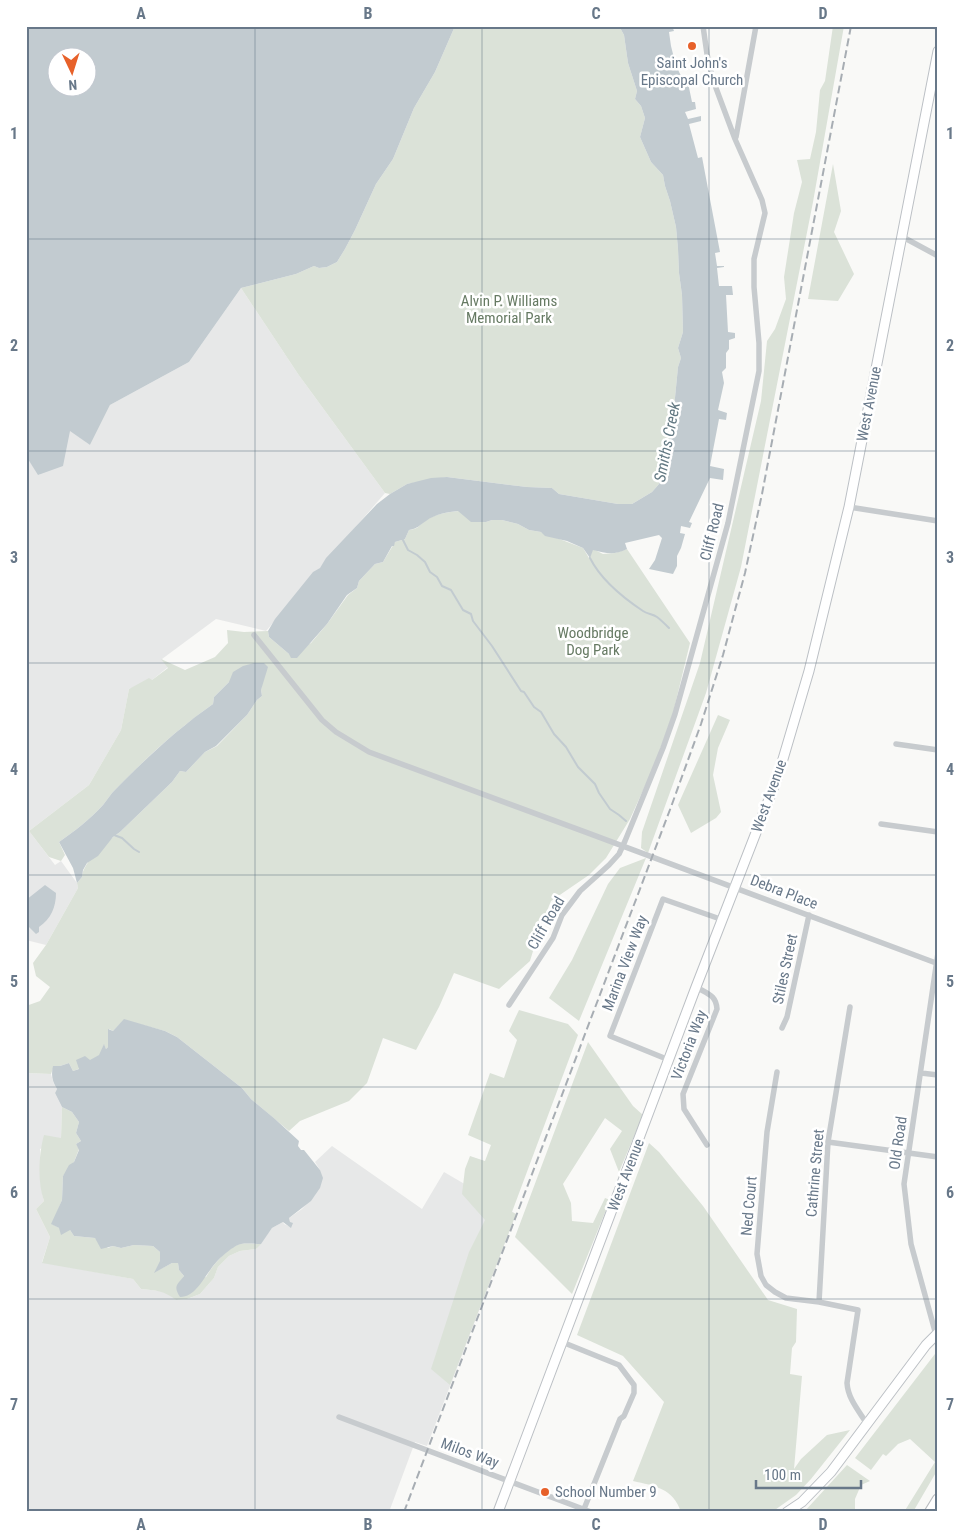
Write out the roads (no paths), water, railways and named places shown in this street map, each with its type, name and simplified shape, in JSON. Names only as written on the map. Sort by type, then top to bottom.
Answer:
[{"type":"highway","points":[[930,1512],[938,1499]]},
{"type":"street","name":"Cliff Road","points":[[508,1006],[553,938],[562,915],[580,891],[619,854],[663,748],[675,714],[728,523],[759,371],[754,259],[765,213],[762,200],[735,139],[713,80],[703,26]]},
{"type":"street","points":[[735,139],[756,26]]},
{"type":"street","points":[[932,26],[938,28]]},
{"type":"street","name":"West Avenue","points":[[498,1512],[696,987],[778,776],[809,671],[849,506],[938,51]]},
{"type":"street","points":[[901,236],[938,256]]},
{"type":"street","points":[[849,506],[938,521]]},
{"type":"street","name":"Debra Place","points":[[254,635],[322,720],[336,732],[369,752],[936,963]]},
{"type":"street","points":[[896,744],[938,750]]},
{"type":"street","points":[[881,824],[938,832]]},
{"type":"street","name":"Marina View Way","points":[[670,1060],[610,1036],[663,899],[723,920]]},
{"type":"street","name":"Stiles Street","points":[[782,1028],[787,1017],[810,915]]},
{"type":"street","name":"Old Road","points":[[937,1334],[911,1244],[904,1184],[935,994],[938,953]]},
{"type":"street","name":"Victoria Way","points":[[696,987],[713,997],[717,1009],[683,1094],[683,1104],[684,1109],[707,1145]]},
{"type":"street","name":"Cathrine Street","points":[[819,1302],[828,1142],[850,1006]]},
{"type":"street","name":"Ned Court","points":[[777,1072],[767,1132],[757,1254],[758,1265],[766,1285],[775,1292],[786,1298],[819,1302]]},
{"type":"street","points":[[921,1073],[938,1075]]},
{"type":"street","points":[[828,1142],[938,1157]]},
{"type":"street","points":[[819,1302],[858,1310],[847,1391],[850,1399],[867,1424]]},
{"type":"street","points":[[787,1512],[802,1502],[831,1472],[926,1345],[937,1334]]},
{"type":"street","points":[[562,1342],[619,1365],[634,1385],[634,1393],[624,1416],[620,1419],[584,1509]]},
{"type":"street","name":"Milos Way","points":[[339,1417],[592,1512]]},
{"type":"waterway","points":[[402,538],[408,550],[425,562],[430,572],[437,577],[442,586],[451,590],[463,610],[471,614],[473,621],[492,646],[521,691],[524,692],[534,707],[541,712],[578,767],[595,784],[610,809],[626,821]]},
{"type":"waterway","points":[[590,558],[600,574],[620,594],[635,606],[657,617],[669,628]]},
{"type":"waterway","points":[[114,835],[122,838],[139,852]]},
{"type":"railway","points":[[404,1512],[671,807],[701,724],[723,655],[745,573],[762,494],[851,26]]},
{"type":"place","name":"Saint John's Episcopal Church","points":[[692,46]]},
{"type":"place","name":"School Number 9","points":[[545,1492]]},
{"type":"park label","name":"Alvin P. Williams Memorial Park","points":[[509,310]]},
{"type":"park label","name":"Woodbridge Dog Park","points":[[593,642]]},
{"type":"water label","name":"Smiths Creek","points":[[667,442]]}]
